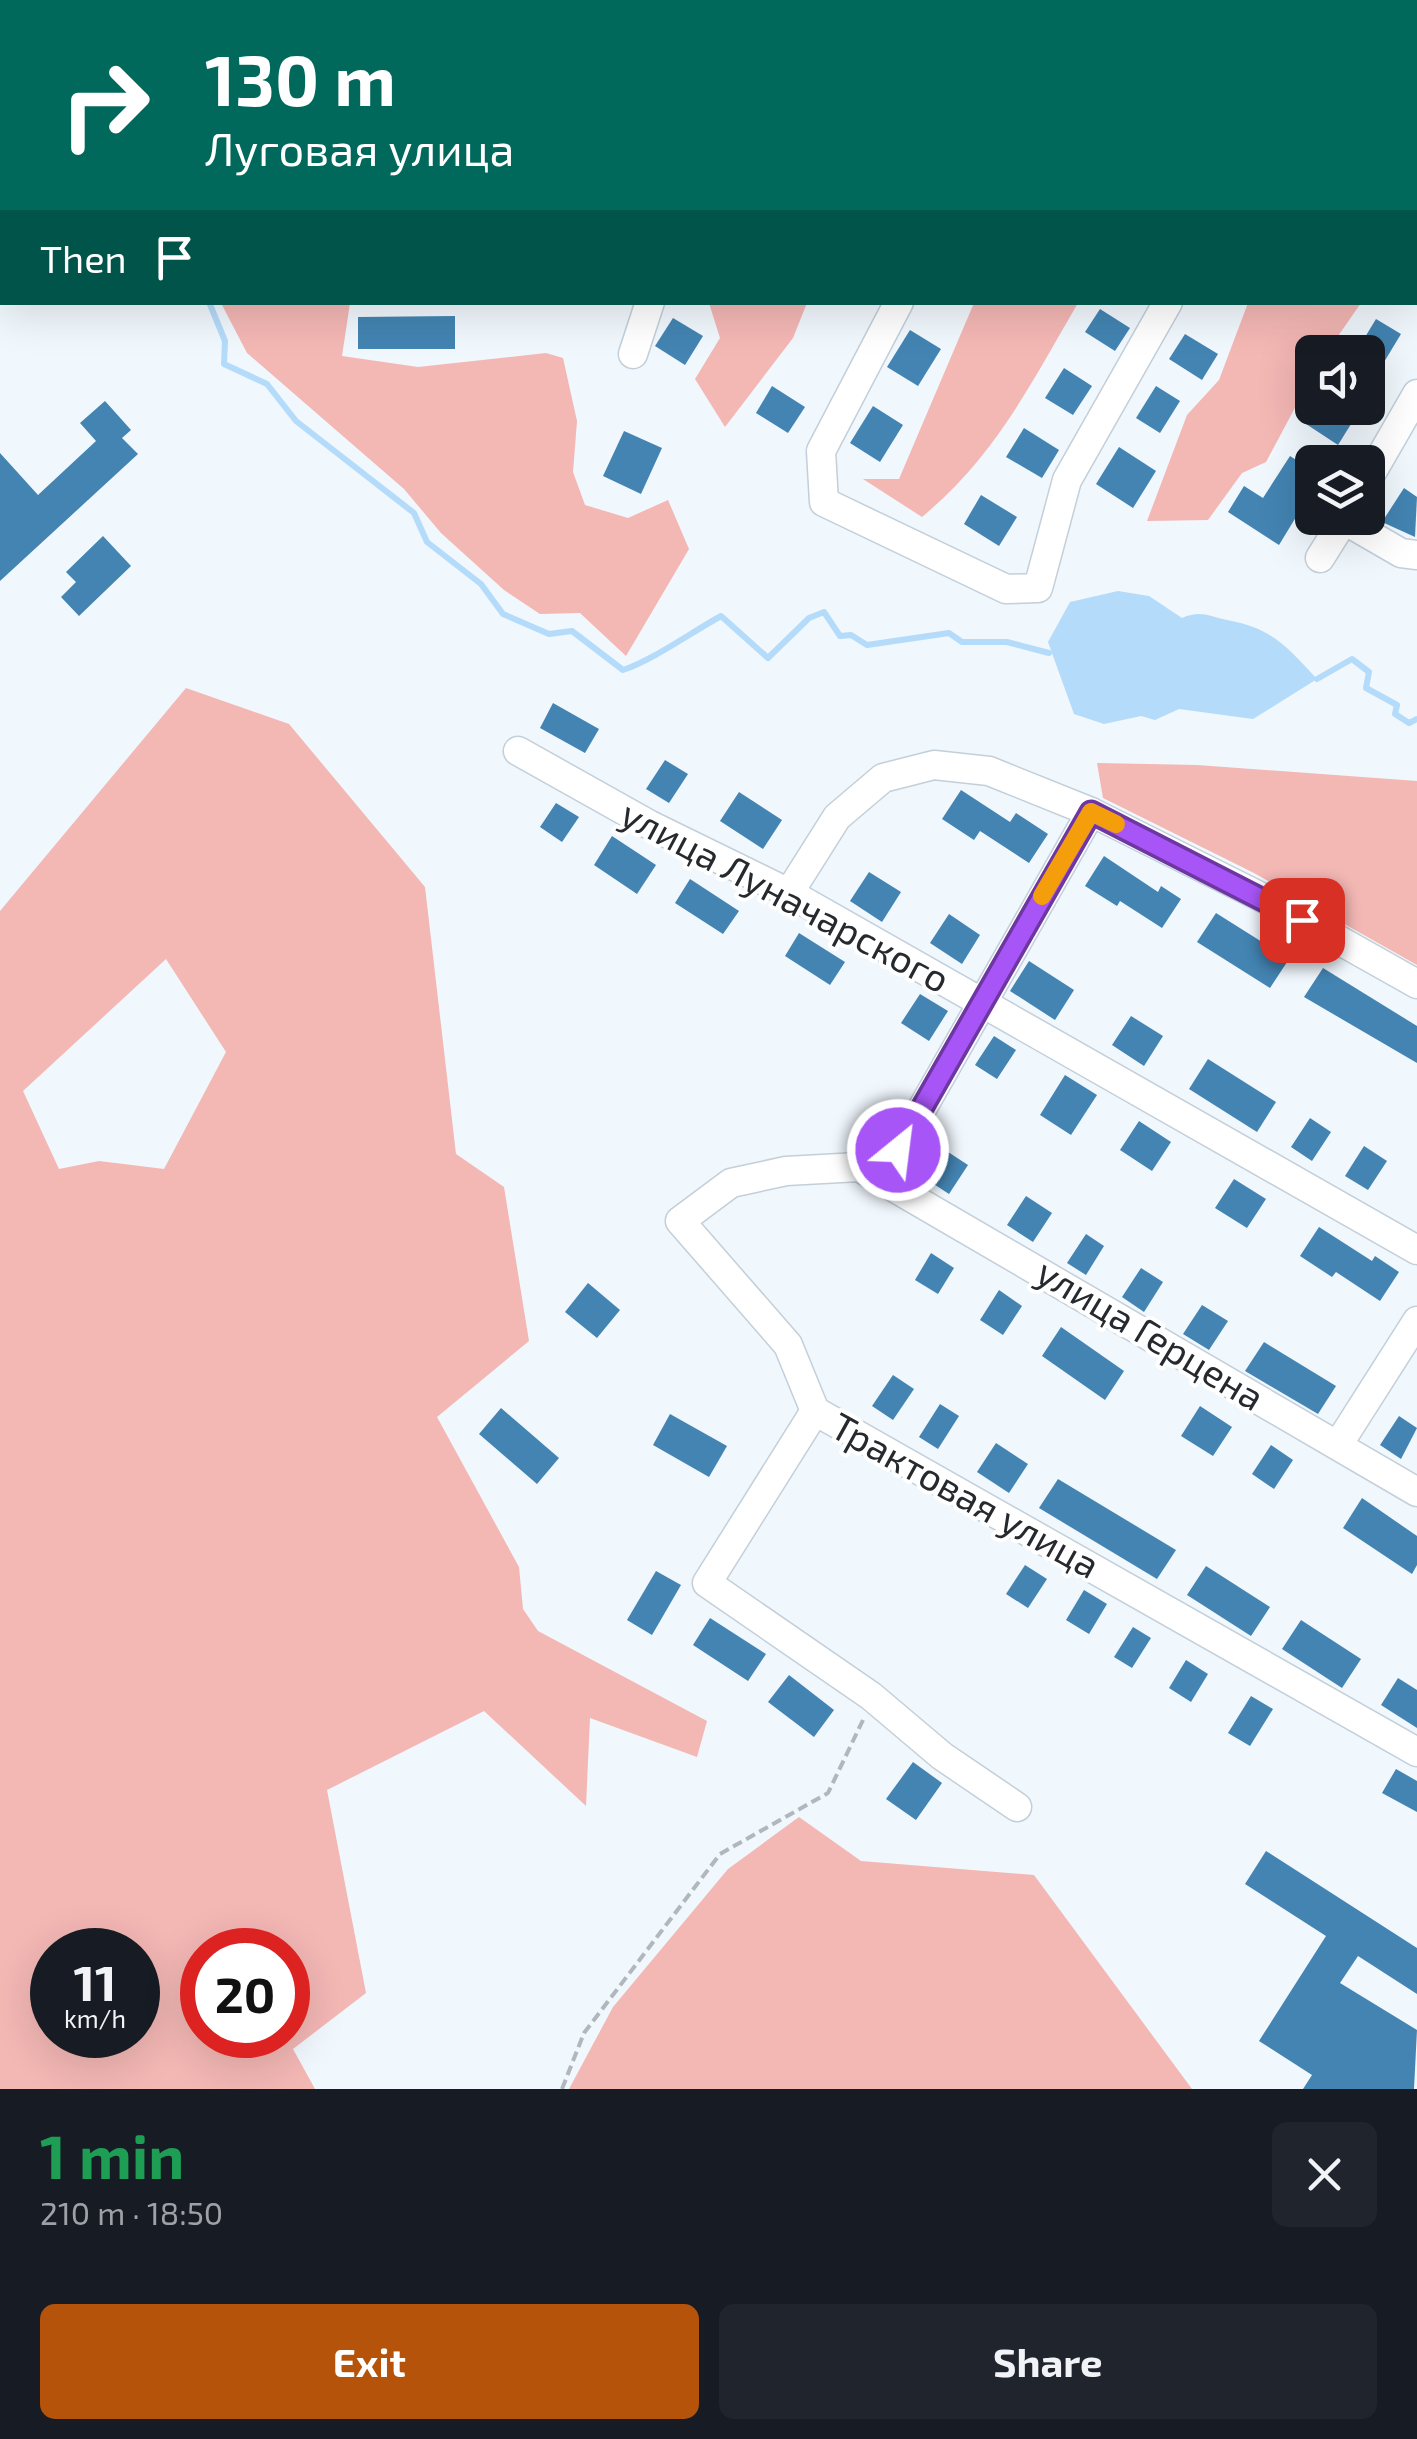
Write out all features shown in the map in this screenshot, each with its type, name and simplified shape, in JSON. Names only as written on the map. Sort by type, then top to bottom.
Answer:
[{"type":"street","points":[[633,354],[649,305]]},
{"type":"street","points":[[897,305],[821,452],[824,502],[1006,589],[1038,588],[1067,480],[1166,305]]},
{"type":"street","points":[[1385,450],[1417,394]]},
{"type":"street","points":[[1320,558],[1334,535]]},
{"type":"street","points":[[1371,535],[1401,553],[1417,555]]},
{"type":"street","name":"улица Луначарского","points":[[518,751],[650,825],[789,892],[1417,1250]]},
{"type":"street","points":[[789,892],[837,817],[884,778],[934,766],[989,771],[1091,812],[1273,904],[1417,984]]},
{"type":"street","points":[[882,1179],[1091,812]]},
{"type":"street","name":"улица Герцена","points":[[814,1411],[788,1345],[680,1220],[731,1183],[859,1166],[1417,1492]]},
{"type":"street","points":[[1338,1445],[1417,1321]]},
{"type":"street","name":"Трактовая улица","points":[[1018,1807],[942,1756],[871,1696],[707,1583],[814,1411],[1417,1752]]},
{"type":"path","points":[[562,2089],[584,2033],[720,1854],[828,1793],[857,1741],[871,1696]]},
{"type":"shaded area","points":[[222,305],[350,305],[342,356],[418,367],[546,353],[563,358],[577,421],[573,472],[585,505],[628,518],[668,500],[689,549],[626,656],[580,613],[540,614],[504,590],[441,533],[404,489],[247,353]]},
{"type":"shaded area","points":[[710,305],[806,305],[793,338],[725,427],[695,379],[720,338]]},
{"type":"shaded area","points":[[973,305],[1077,305],[1010,418],[971,469],[922,517],[863,479],[899,479]]},
{"type":"shaded area","points":[[1247,305],[1360,305],[1339,335],[1295,335],[1295,408],[1266,462],[1242,473],[1208,520],[1147,521],[1187,415],[1219,380]]},
{"type":"shaded area","points":[[186,688],[289,724],[425,887],[456,1154],[504,1187],[529,1341],[437,1417],[519,1567],[523,1609],[538,1631],[707,1721],[697,1757],[590,1718],[586,1806],[484,1711],[327,1790],[366,1993],[310,2036],[310,1928],[180,1928],[180,2058],[298,2058],[315,2089],[0,2089],[0,911]],"holes":[[[166,959],[226,1052],[164,1169],[99,1161],[59,1169],[23,1091]]]},
{"type":"shaded area","points":[[1097,763],[1197,765],[1417,781],[1417,965],[1254,873],[1103,798]]},
{"type":"shaded area","points":[[799,1817],[861,1861],[1034,1875],[1192,2089],[569,2089],[613,2007],[728,1869]]},
{"type":"water","points":[[1118,591],[1149,596],[1182,618],[1204,614],[1256,628],[1287,648],[1317,679],[1253,719],[1179,709],[1155,720],[1141,716],[1104,724],[1074,714],[1048,642],[1070,602]]},
{"type":"building","points":[[1100,309],[1130,328],[1115,351],[1085,332]]},
{"type":"building","points":[[455,316],[455,349],[358,349],[358,317]]},
{"type":"building","points":[[673,318],[703,336],[685,365],[655,346]]},
{"type":"building","points":[[1376,319],[1401,334],[1385,360],[1385,335],[1366,335]]},
{"type":"building","points":[[910,330],[941,349],[918,386],[887,367]]},
{"type":"building","points":[[1185,334],[1218,354],[1202,380],[1169,359]]},
{"type":"building","points":[[1064,368],[1092,386],[1073,415],[1045,398]]},
{"type":"building","points":[[772,386],[805,407],[788,433],[756,413]]},
{"type":"building","points":[[1156,386],[1180,401],[1160,433],[1136,418]]},
{"type":"building","points":[[105,401],[131,430],[122,438],[138,454],[0,581],[0,453],[38,495],[96,441],[80,423]]},
{"type":"building","points":[[873,406],[903,425],[880,462],[850,443]]},
{"type":"building","points":[[1308,425],[1350,425],[1338,445]]},
{"type":"building","points":[[1024,428],[1059,450],[1042,478],[1006,457]]},
{"type":"building","points":[[624,431],[662,448],[641,494],[603,476]]},
{"type":"building","points":[[1119,447],[1156,471],[1133,508],[1096,484]]},
{"type":"building","points":[[1290,456],[1295,459],[1295,519],[1279,545],[1228,512],[1244,486],[1263,498]]},
{"type":"building","points":[[1404,488],[1417,497],[1415,537],[1385,523]]},
{"type":"building","points":[[981,495],[1017,517],[999,546],[964,524]]},
{"type":"building","points":[[103,536],[131,566],[79,616],[61,597],[76,582],[66,572]]},
{"type":"building","points":[[553,703],[599,729],[585,753],[540,728]]},
{"type":"building","points":[[665,760],[688,774],[669,803],[646,789]]},
{"type":"building","points":[[961,790],[1010,822],[1016,813],[1048,834],[1029,863],[980,831],[974,840],[942,819]]},
{"type":"building","points":[[739,792],[782,820],[763,849],[720,821]]},
{"type":"building","points":[[556,803],[579,817],[562,842],[540,827]]},
{"type":"building","points":[[612,836],[656,865],[637,894],[594,865]]},
{"type":"building","points":[[1104,856],[1158,892],[1161,886],[1181,899],[1162,928],[1120,901],[1117,906],[1085,886]]},
{"type":"building","points":[[869,872],[901,892],[882,922],[850,901]]},
{"type":"building","points":[[690,879],[739,911],[723,934],[675,903]]},
{"type":"building","points":[[1216,913],[1289,959],[1270,988],[1197,942]]},
{"type":"building","points":[[949,914],[980,935],[962,964],[930,943]]},
{"type":"building","points":[[799,933],[845,962],[830,985],[785,956]]},
{"type":"building","points":[[1029,961],[1074,990],[1055,1020],[1010,991]]},
{"type":"building","points":[[1323,968],[1417,1026],[1417,1063],[1304,997]]},
{"type":"building","points":[[920,994],[948,1011],[929,1041],[901,1023]]},
{"type":"building","points":[[1131,1016],[1163,1036],[1144,1066],[1112,1045]]},
{"type":"building","points":[[994,1036],[1016,1050],[997,1079],[975,1065]]},
{"type":"building","points":[[1208,1059],[1276,1102],[1257,1132],[1189,1089]]},
{"type":"building","points":[[1065,1075],[1097,1095],[1071,1135],[1040,1115]]},
{"type":"building","points":[[1310,1118],[1331,1132],[1312,1161],[1291,1147]]},
{"type":"building","points":[[1139,1121],[1171,1142],[1152,1171],[1120,1150]]},
{"type":"building","points":[[1364,1146],[1387,1161],[1368,1190],[1345,1176]]},
{"type":"building","points":[[945,1150],[968,1165],[949,1194],[926,1179]]},
{"type":"building","points":[[1234,1179],[1266,1199],[1247,1228],[1215,1208]]},
{"type":"building","points":[[1026,1196],[1052,1213],[1033,1242],[1007,1225]]},
{"type":"building","points":[[1319,1227],[1372,1261],[1375,1256],[1399,1272],[1380,1301],[1336,1272],[1332,1277],[1300,1256]]},
{"type":"building","points":[[1086,1234],[1104,1246],[1086,1275],[1067,1263]]},
{"type":"building","points":[[931,1253],[954,1268],[938,1294],[915,1280]]},
{"type":"building","points":[[1141,1268],[1163,1282],[1144,1312],[1122,1297]]},
{"type":"building","points":[[588,1283],[620,1310],[597,1338],[565,1312]]},
{"type":"building","points":[[999,1290],[1022,1306],[1003,1335],[980,1320]]},
{"type":"building","points":[[1202,1305],[1228,1321],[1209,1350],[1183,1334]]},
{"type":"building","points":[[1061,1327],[1124,1371],[1105,1400],[1042,1356]]},
{"type":"building","points":[[1264,1342],[1336,1386],[1318,1414],[1245,1371]]},
{"type":"building","points":[[893,1375],[914,1389],[893,1420],[872,1406]]},
{"type":"building","points":[[940,1404],[959,1416],[938,1449],[919,1437]]},
{"type":"building","points":[[1200,1406],[1232,1427],[1213,1456],[1181,1436]]},
{"type":"building","points":[[501,1408],[559,1458],[537,1484],[479,1434]]},
{"type":"building","points":[[670,1414],[727,1446],[709,1477],[653,1445]]},
{"type":"building","points":[[1399,1416],[1417,1428],[1401,1459],[1380,1445]]},
{"type":"building","points":[[996,1443],[1028,1464],[1009,1493],[977,1472]]},
{"type":"building","points":[[1271,1445],[1293,1460],[1274,1489],[1252,1474]]},
{"type":"building","points":[[1058,1479],[1176,1550],[1157,1579],[1039,1508]]},
{"type":"building","points":[[1362,1498],[1417,1536],[1417,1565],[1412,1574],[1343,1528]]},
{"type":"building","points":[[1025,1565],[1047,1579],[1028,1608],[1006,1594]]},
{"type":"building","points":[[1206,1566],[1270,1607],[1251,1636],[1187,1595]]},
{"type":"building","points":[[656,1571],[681,1585],[652,1635],[627,1620]]},
{"type":"building","points":[[1084,1590],[1107,1604],[1089,1634],[1066,1620]]},
{"type":"building","points":[[710,1618],[766,1654],[748,1681],[693,1645]]},
{"type":"building","points":[[1301,1620],[1361,1659],[1342,1688],[1282,1649]]},
{"type":"building","points":[[1133,1627],[1151,1638],[1132,1668],[1114,1657]]},
{"type":"building","points":[[1186,1660],[1208,1674],[1191,1702],[1169,1688]]},
{"type":"building","points":[[789,1675],[834,1710],[814,1737],[768,1702]]},
{"type":"building","points":[[1398,1678],[1417,1690],[1417,1728],[1381,1705]]},
{"type":"building","points":[[1251,1696],[1273,1709],[1250,1746],[1228,1733]]},
{"type":"building","points":[[913,1762],[942,1783],[916,1820],[886,1799]]},
{"type":"building","points":[[1396,1769],[1417,1781],[1417,1812],[1382,1793]]},
{"type":"building","points":[[1266,1851],[1417,1948],[1417,1994],[1358,1956],[1340,1983],[1417,2030],[1414,2089],[1303,2089],[1312,2075],[1259,2041],[1326,1936],[1245,1884]]},
{"type":"waterway","points":[[210,305],[225,341],[224,364],[267,384],[296,421],[414,513],[427,542],[481,584],[503,614],[549,634],[572,631],[623,670],[721,616],[768,658],[809,618],[824,612],[840,636],[851,635],[867,645],[949,633],[962,642],[1007,642],[1049,653]]},
{"type":"waterway","points":[[1317,679],[1352,659],[1369,672],[1366,688],[1397,705],[1395,714],[1409,723],[1417,719]]},
{"type":"slow traffic","points":[[1042,896],[1091,812],[1116,824]]},
{"type":"route","points":[[898,1150],[1091,812],[1302,920]]}]
